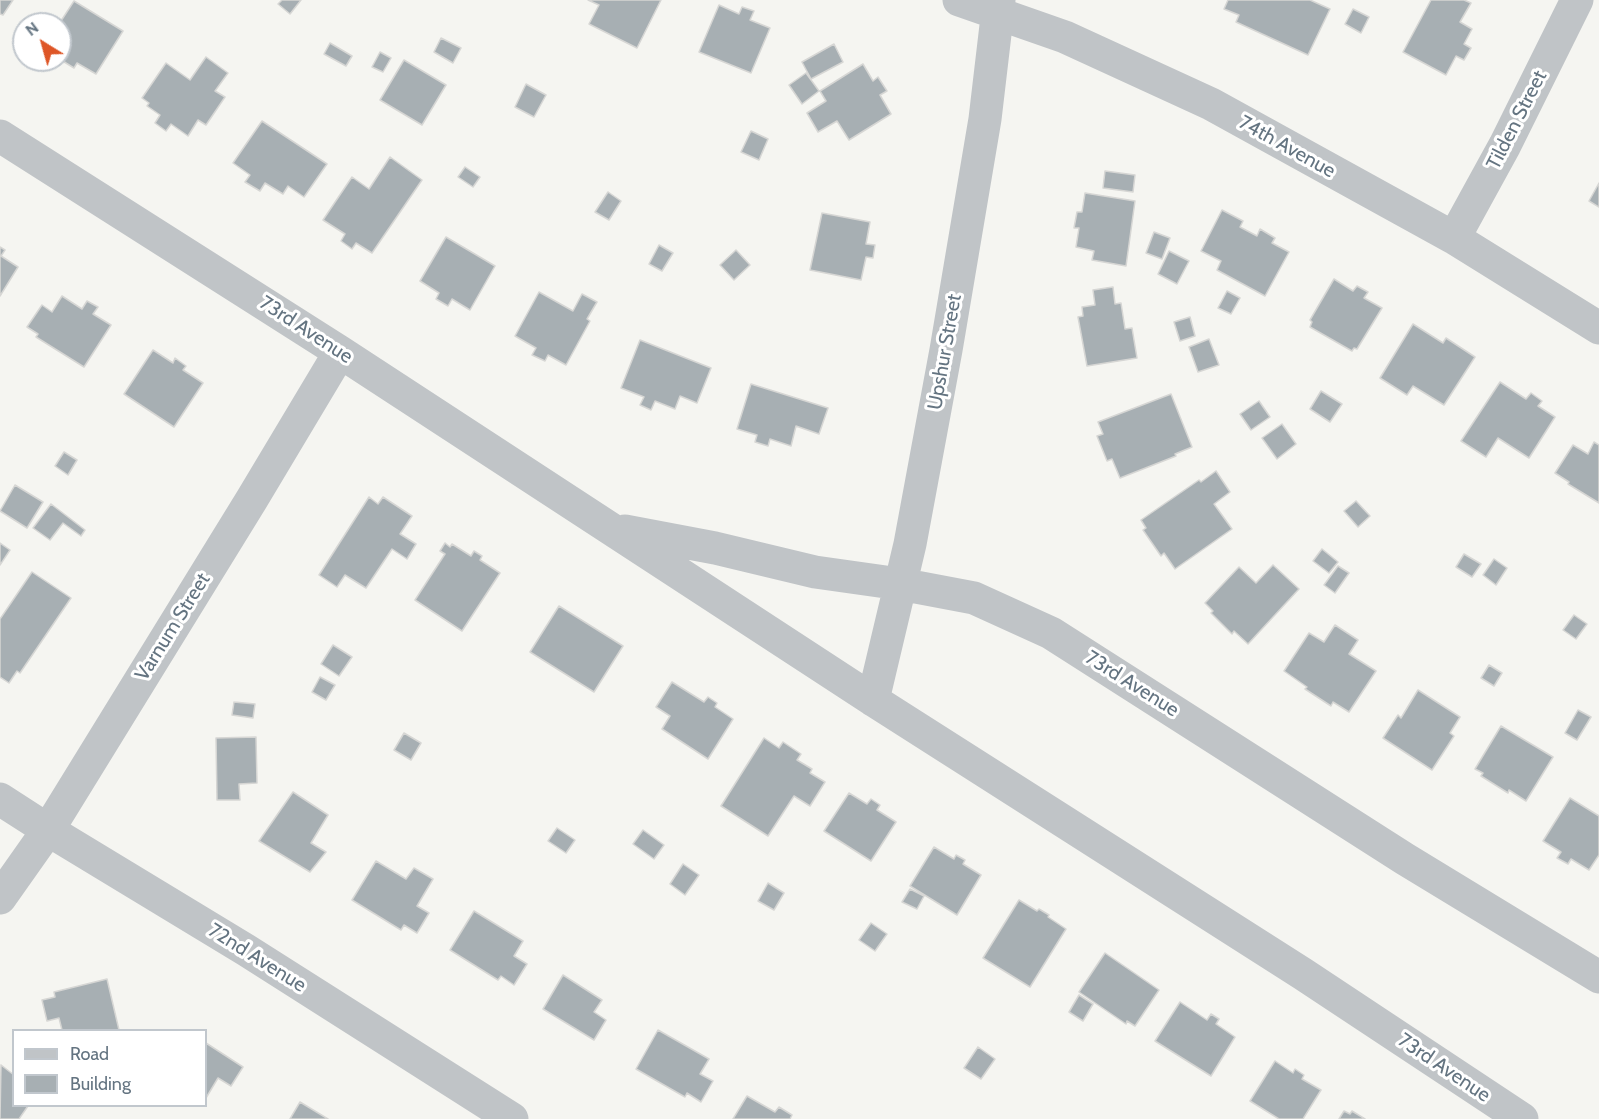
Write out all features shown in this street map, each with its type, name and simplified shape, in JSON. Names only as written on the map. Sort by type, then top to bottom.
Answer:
[{"type":"street","name":"74th Avenue","points":[[959,0],[998,7],[1211,104],[1454,238],[1599,328]]},
{"type":"street","name":"Tilden Street","points":[[1454,238],[1505,145],[1577,0]]},
{"type":"street","name":"Upshur Street","points":[[873,700],[910,544],[938,396],[985,119],[998,7]]},
{"type":"street","name":"73rd Avenue","points":[[0,135],[340,352],[873,700],[1303,974],[1522,1119]]},
{"type":"street","name":"Varnum Street","points":[[0,898],[48,830],[340,352]]},
{"type":"street","name":"73rd Avenue","points":[[610,528],[715,548],[815,572],[900,584],[974,598],[1051,633],[1405,859],[1599,976]]},
{"type":"street","name":"72nd Avenue","points":[[0,799],[246,950],[512,1119]]},
{"type":"building","points":[[0,0],[13,0],[3,15],[0,14]]},
{"type":"building","points":[[282,0],[301,0],[290,14],[278,4]]},
{"type":"building","points":[[588,0],[661,0],[637,48],[589,24],[599,5]]},
{"type":"building","points":[[1228,0],[1310,0],[1330,9],[1308,55],[1236,22],[1239,15],[1224,9]]},
{"type":"building","points":[[1431,0],[1464,0],[1471,3],[1460,22],[1472,29],[1464,44],[1471,48],[1464,60],[1456,56],[1446,75],[1403,52]]},
{"type":"building","points":[[74,1],[123,31],[96,74],[77,63],[74,68],[72,67],[72,12],[67,12]]},
{"type":"building","points":[[719,5],[739,14],[742,7],[754,11],[750,20],[770,28],[751,73],[699,52]]},
{"type":"building","points":[[1353,9],[1369,17],[1361,33],[1345,24]]},
{"type":"building","points":[[441,38],[461,48],[453,63],[434,52]]},
{"type":"building","points":[[330,43],[352,56],[346,66],[324,54]]},
{"type":"building","points":[[834,44],[843,62],[811,79],[802,62]]},
{"type":"building","points":[[380,52],[391,58],[383,72],[372,67]]},
{"type":"building","points":[[206,57],[228,73],[215,91],[225,97],[206,125],[198,120],[188,136],[171,124],[166,131],[155,123],[160,115],[147,106],[149,103],[142,98],[166,63],[190,80]]},
{"type":"building","points":[[404,60],[446,85],[422,125],[380,100]]},
{"type":"building","points":[[863,64],[873,81],[878,77],[887,91],[880,95],[891,114],[849,140],[837,121],[818,132],[807,113],[826,101],[820,91]]},
{"type":"building","points":[[806,73],[819,91],[802,104],[789,85]]},
{"type":"building","points":[[526,84],[546,95],[534,117],[515,107]]},
{"type":"building","points":[[262,121],[327,164],[304,197],[288,186],[283,194],[265,183],[260,191],[245,182],[250,175],[233,163]]},
{"type":"building","points":[[751,131],[768,139],[759,160],[741,152]]},
{"type":"building","points":[[390,157],[422,180],[372,253],[356,243],[352,249],[341,241],[345,234],[323,220],[352,177],[369,189]]},
{"type":"building","points":[[465,167],[480,177],[473,187],[458,177]]},
{"type":"building","points":[[1105,171],[1135,175],[1133,192],[1103,188]]},
{"type":"building","points":[[1599,183],[1599,207],[1589,201]]},
{"type":"building","points":[[608,192],[621,201],[609,220],[595,212]]},
{"type":"building","points":[[1085,193],[1135,201],[1126,266],[1092,260],[1094,251],[1076,247],[1079,228],[1074,228],[1077,212],[1082,212]]},
{"type":"building","points":[[1222,210],[1243,221],[1240,227],[1257,236],[1260,229],[1275,238],[1272,243],[1289,252],[1265,296],[1217,270],[1221,261],[1201,251]]},
{"type":"building","points":[[822,213],[870,222],[866,244],[875,245],[873,258],[866,257],[861,280],[810,270]]},
{"type":"building","points":[[1154,232],[1170,238],[1162,259],[1146,253]]},
{"type":"building","points":[[446,237],[495,266],[470,310],[452,299],[448,306],[436,299],[439,293],[420,281]]},
{"type":"building","points":[[659,245],[673,253],[662,271],[649,264]]},
{"type":"building","points":[[0,247],[5,250],[1,256],[18,267],[0,296]]},
{"type":"building","points":[[736,250],[750,265],[734,280],[720,265]]},
{"type":"building","points":[[1169,251],[1189,261],[1177,284],[1158,274]]},
{"type":"building","points":[[1334,279],[1353,291],[1357,286],[1368,292],[1364,298],[1382,308],[1357,349],[1354,348],[1352,351],[1310,327],[1312,322],[1310,320]]},
{"type":"building","points":[[1113,287],[1115,304],[1121,303],[1125,329],[1132,328],[1137,358],[1087,366],[1078,317],[1083,316],[1082,307],[1095,305],[1093,290]]},
{"type":"building","points":[[1227,291],[1240,298],[1231,314],[1218,308]]},
{"type":"building","points":[[539,292],[573,311],[582,294],[597,302],[587,319],[590,321],[566,365],[548,355],[545,361],[532,355],[536,348],[515,336]]},
{"type":"building","points":[[62,296],[82,309],[87,301],[98,307],[93,314],[111,325],[84,367],[36,337],[38,334],[27,327],[42,305],[52,312]]},
{"type":"building","points":[[1190,317],[1195,336],[1180,341],[1174,322]]},
{"type":"building","points":[[1413,324],[1443,343],[1446,338],[1475,357],[1444,405],[1413,386],[1407,395],[1380,378]]},
{"type":"building","points":[[1209,339],[1219,365],[1198,372],[1189,347]]},
{"type":"building","points":[[640,340],[711,368],[697,403],[680,396],[675,409],[655,401],[651,410],[640,405],[644,397],[621,388]]},
{"type":"building","points":[[153,350],[173,363],[175,358],[186,366],[183,370],[203,383],[174,427],[124,394]]},
{"type":"building","points":[[1500,382],[1526,399],[1531,393],[1542,401],[1538,406],[1555,417],[1529,458],[1498,438],[1486,457],[1461,441]]},
{"type":"building","points":[[751,384],[828,408],[819,434],[796,426],[791,446],[770,439],[768,446],[755,442],[757,435],[737,429]]},
{"type":"building","points":[[1321,391],[1342,404],[1330,422],[1310,409]]},
{"type":"building","points":[[1171,394],[1192,447],[1175,454],[1176,456],[1120,478],[1112,459],[1107,461],[1097,436],[1103,434],[1098,422]]},
{"type":"building","points":[[1259,401],[1270,417],[1251,430],[1240,414]]},
{"type":"building","points":[[1282,424],[1296,444],[1277,459],[1262,438]]},
{"type":"building","points":[[1594,442],[1599,445],[1599,503],[1555,473],[1573,445],[1588,454]]},
{"type":"building","points":[[64,452],[77,460],[68,475],[55,466]]},
{"type":"building","points":[[1216,471],[1230,492],[1214,504],[1232,529],[1175,569],[1164,553],[1161,556],[1143,530],[1146,528],[1141,520]]},
{"type":"building","points":[[15,485],[43,502],[27,528],[0,511]]},
{"type":"building","points":[[369,497],[378,504],[383,497],[412,516],[400,534],[416,544],[407,559],[392,549],[366,588],[345,575],[337,587],[319,575]]},
{"type":"building","points":[[1356,501],[1370,516],[1358,527],[1344,511]]},
{"type":"building","points":[[51,504],[85,530],[81,536],[63,523],[50,540],[33,528]]},
{"type":"building","points":[[0,543],[10,550],[0,565]]},
{"type":"building","points":[[445,543],[450,547],[452,544],[471,556],[474,551],[482,556],[480,560],[500,573],[462,631],[415,600],[445,554],[440,551]]},
{"type":"building","points":[[1322,549],[1338,562],[1329,573],[1313,561]]},
{"type":"building","points":[[1464,554],[1481,564],[1472,577],[1456,567]]},
{"type":"building","points":[[1494,559],[1507,568],[1496,585],[1483,575]]},
{"type":"building","points":[[1273,565],[1299,589],[1248,644],[1234,631],[1232,634],[1211,613],[1213,611],[1205,603],[1239,567],[1256,583]]},
{"type":"building","points":[[1338,566],[1349,573],[1335,593],[1324,585]]},
{"type":"building","points":[[32,572],[71,598],[20,673],[17,671],[9,683],[0,677],[0,619]]},
{"type":"building","points":[[559,606],[623,646],[594,692],[530,652]]},
{"type":"building","points":[[1574,615],[1587,624],[1576,639],[1563,630]]},
{"type":"building","points":[[1335,625],[1358,640],[1349,654],[1376,671],[1349,712],[1333,702],[1331,706],[1305,689],[1307,687],[1284,671],[1309,633],[1324,642]]},
{"type":"building","points":[[333,645],[352,657],[339,676],[321,664]]},
{"type":"building","points":[[1489,665],[1502,673],[1494,686],[1481,678]]},
{"type":"building","points":[[320,677],[335,685],[326,700],[312,692]]},
{"type":"building","points":[[672,682],[704,702],[708,697],[717,703],[715,707],[733,719],[708,759],[662,729],[670,716],[656,707]]},
{"type":"building","points":[[1418,690],[1460,717],[1450,733],[1454,736],[1432,770],[1383,738],[1398,715],[1401,718]]},
{"type":"building","points":[[234,702],[255,704],[253,718],[232,715]]},
{"type":"building","points":[[1578,710],[1591,717],[1577,740],[1565,733]]},
{"type":"building","points":[[1501,726],[1553,757],[1526,801],[1509,790],[1508,793],[1481,776],[1483,773],[1475,769]]},
{"type":"building","points":[[404,733],[421,743],[411,760],[394,750]]},
{"type":"building","points":[[256,737],[257,783],[239,784],[240,800],[217,800],[216,738]]},
{"type":"building","points":[[764,738],[779,748],[783,742],[801,754],[797,760],[812,769],[810,773],[825,782],[810,806],[794,796],[768,836],[721,806]]},
{"type":"building","points":[[293,792],[328,815],[311,843],[326,852],[310,872],[259,841]]},
{"type":"building","points":[[849,793],[867,804],[871,799],[880,805],[877,810],[896,822],[871,861],[824,831]]},
{"type":"building","points":[[1570,798],[1599,816],[1599,855],[1589,870],[1571,859],[1568,864],[1557,858],[1561,852],[1543,841]]},
{"type":"building","points":[[557,828],[575,840],[566,853],[548,841]]},
{"type":"building","points":[[643,830],[664,845],[654,859],[633,844]]},
{"type":"building","points":[[934,847],[954,859],[956,855],[965,860],[963,864],[981,875],[957,915],[910,886]]},
{"type":"building","points":[[376,861],[406,879],[414,868],[433,879],[417,906],[429,913],[417,933],[404,925],[401,930],[352,900]]},
{"type":"building","points":[[683,864],[699,875],[685,895],[670,884]]},
{"type":"building","points":[[768,883],[784,893],[774,910],[758,901]]},
{"type":"building","points":[[910,889],[924,896],[917,909],[902,902]]},
{"type":"building","points":[[1019,900],[1049,915],[1048,917],[1066,929],[1030,987],[983,958]]},
{"type":"building","points":[[474,911],[523,941],[514,956],[527,964],[514,985],[501,976],[498,980],[450,950]]},
{"type":"building","points":[[871,923],[887,934],[875,951],[859,940]]},
{"type":"building","points":[[1105,953],[1159,990],[1135,1026],[1127,1021],[1126,1024],[1079,992]]},
{"type":"building","points":[[563,975],[602,1000],[594,1012],[606,1020],[594,1040],[543,1009]]},
{"type":"building","points":[[107,979],[119,1029],[62,1029],[59,1018],[47,1021],[42,1000],[55,997],[54,992]]},
{"type":"building","points":[[1079,995],[1093,1004],[1083,1021],[1069,1012]]},
{"type":"building","points":[[1180,1002],[1207,1020],[1211,1014],[1219,1019],[1216,1024],[1235,1037],[1211,1076],[1155,1041]]},
{"type":"building","points":[[658,1030],[709,1059],[700,1074],[713,1081],[701,1102],[687,1093],[685,1097],[636,1069]]},
{"type":"building","points":[[207,1044],[243,1067],[231,1086],[218,1078],[207,1096]]},
{"type":"building","points":[[978,1047],[995,1059],[981,1079],[964,1068]]},
{"type":"building","points":[[1275,1061],[1293,1073],[1295,1069],[1304,1075],[1302,1079],[1321,1090],[1303,1119],[1279,1119],[1250,1101]]},
{"type":"building","points":[[1,1065],[12,1073],[12,1107],[27,1107],[19,1119],[0,1119]]},
{"type":"building","points":[[747,1096],[775,1112],[779,1107],[792,1115],[790,1119],[733,1119]]},
{"type":"building","points":[[300,1102],[328,1119],[290,1119]]},
{"type":"building","points":[[1344,1111],[1350,1114],[1352,1111],[1365,1119],[1339,1119]]}]
